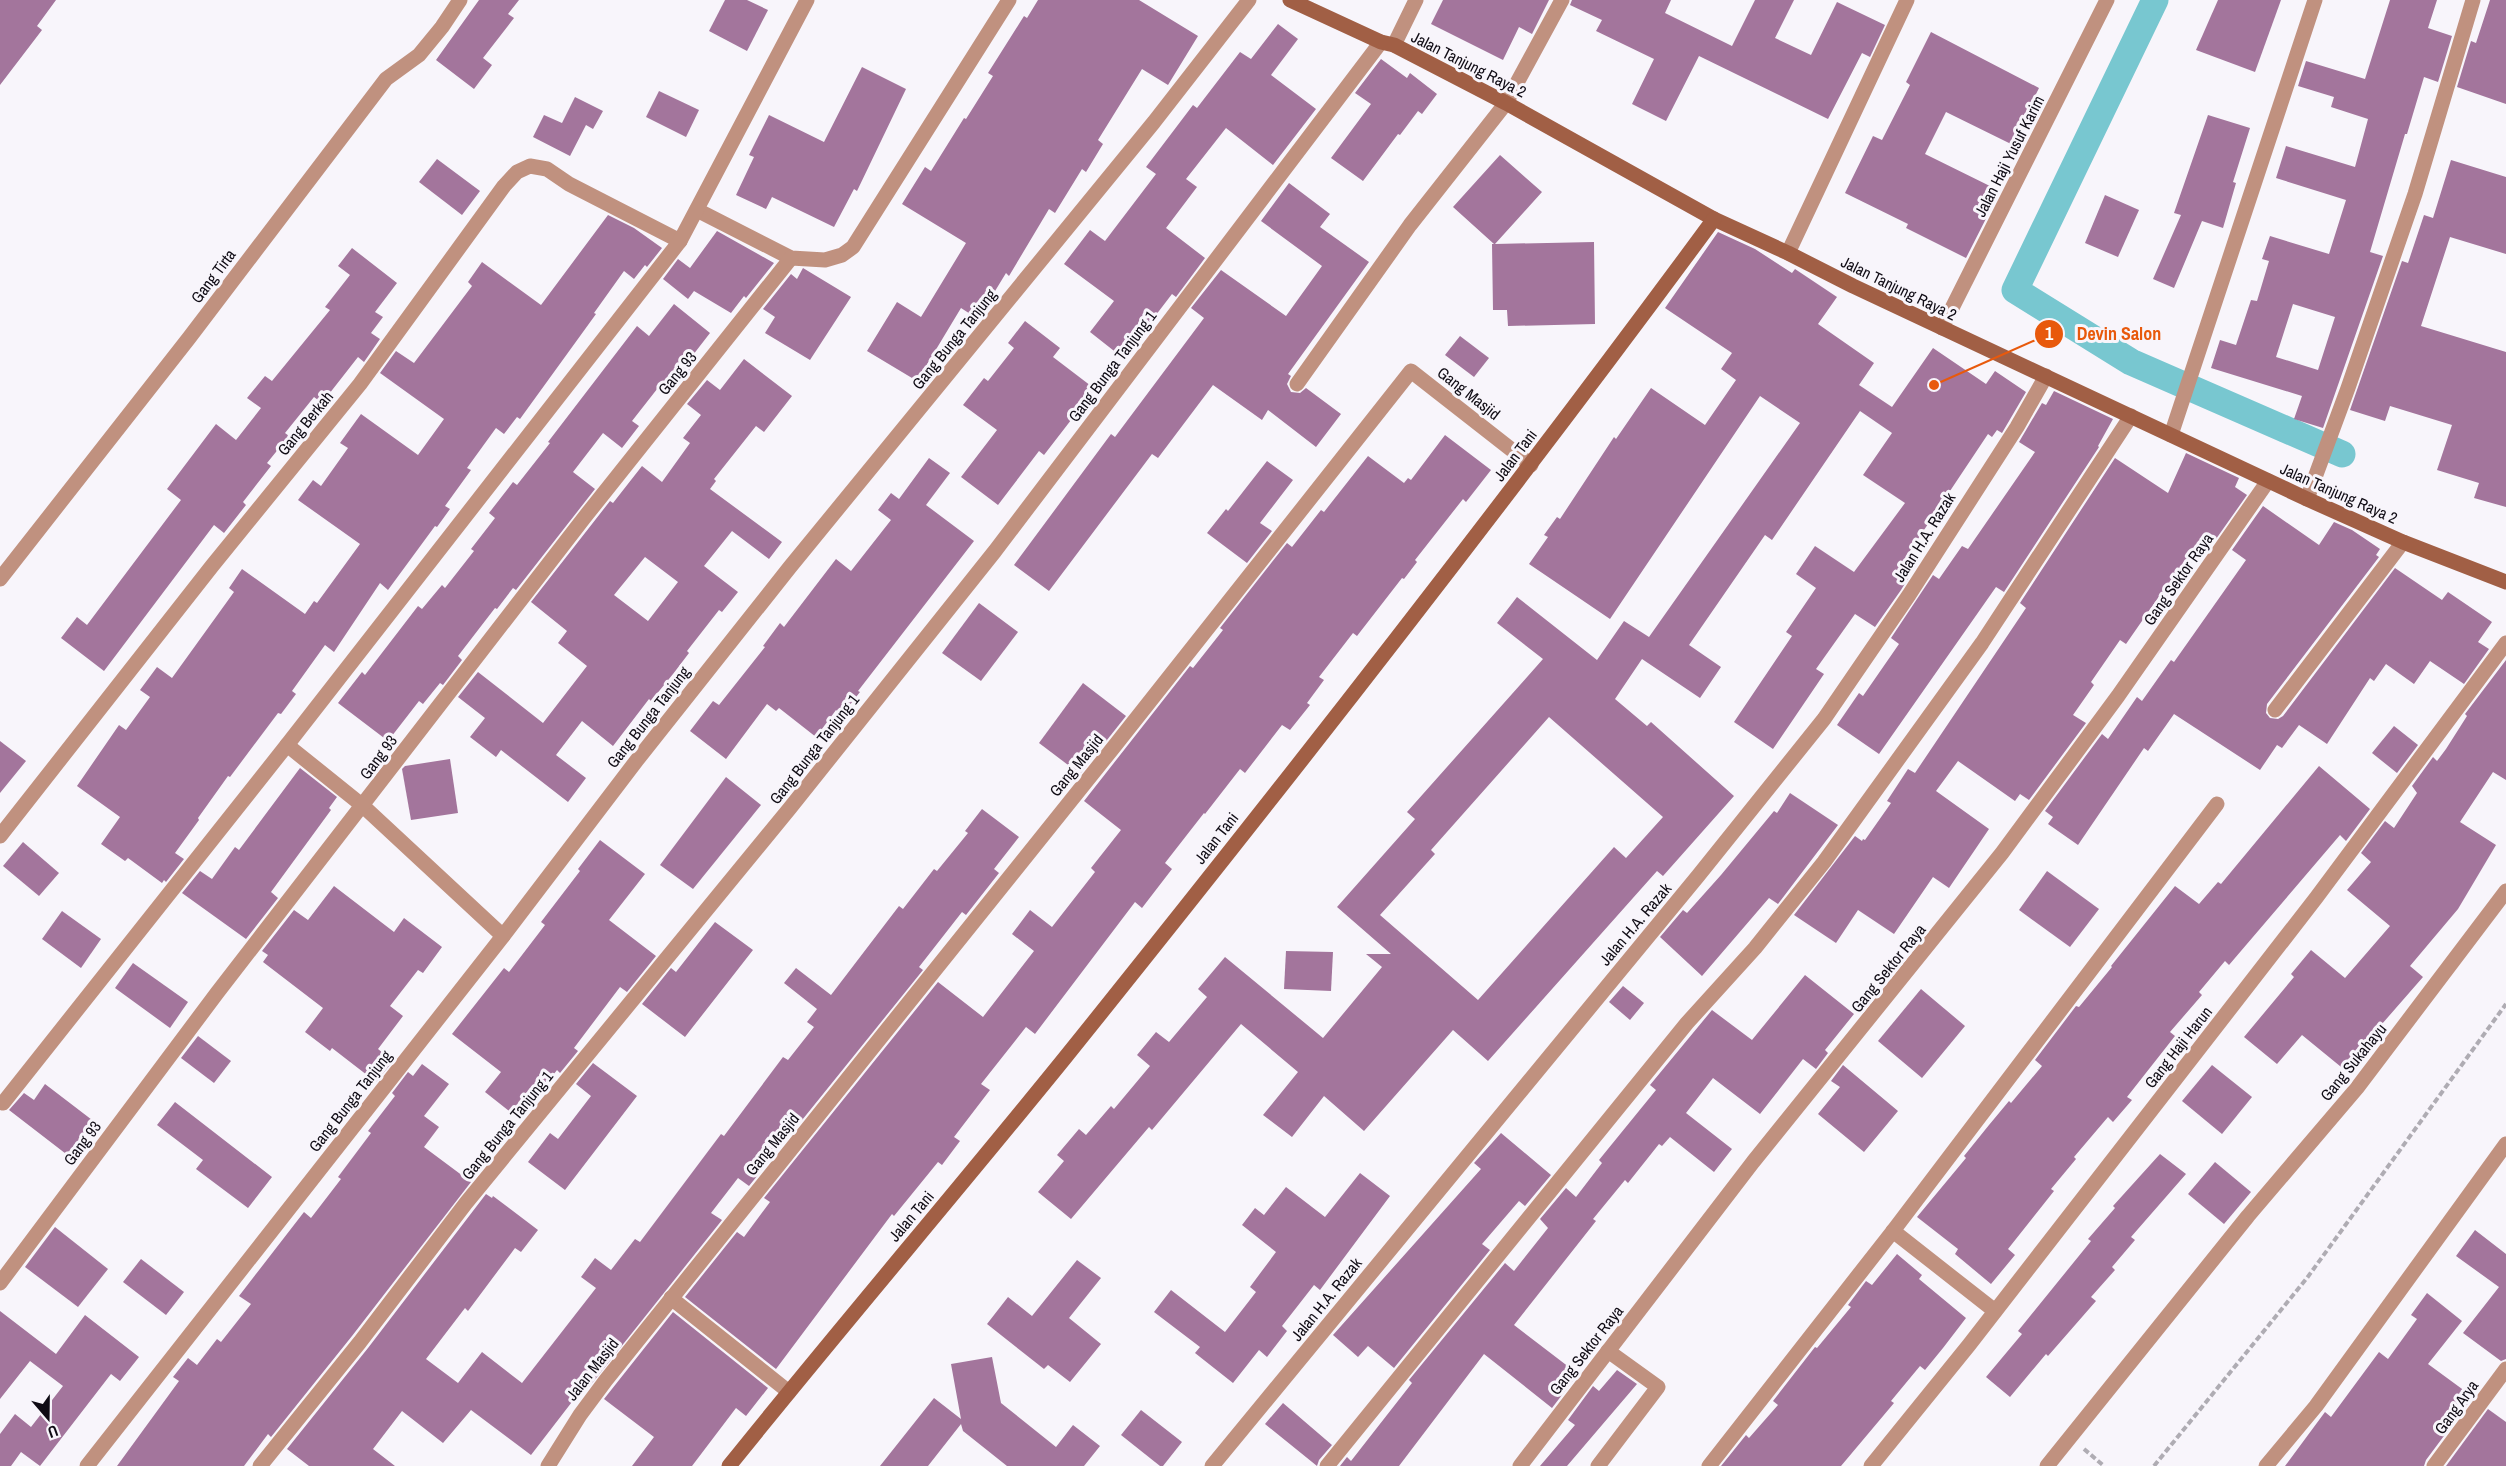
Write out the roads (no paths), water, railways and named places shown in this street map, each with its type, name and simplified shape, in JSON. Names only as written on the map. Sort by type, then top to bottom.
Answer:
[{"type":"street","name":"Gang Tirta","points":[[0,579],[386,79],[419,55],[460,0]]},
{"type":"street","points":[[3,1103],[287,745],[680,241],[807,0]]},
{"type":"street","points":[[697,210],[791,258],[825,260],[842,255],[853,247],[1009,0]]},
{"type":"street","name":"Gang Bunga Tanjung","points":[[87,1466],[790,567],[1154,122],[1249,0]]},
{"type":"street","name":"Jalan Tanjung Raya 2","points":[[1290,0],[1387,44],[1506,103],[1714,219],[1852,286],[2307,499],[2403,542],[2505,580]]},
{"type":"street","name":"Gang Bunga Tanjung 1","points":[[260,1466],[360,1342],[466,1203],[790,808],[994,550],[1387,44],[1416,0]]},
{"type":"street","points":[[1297,384],[1410,225],[1506,103],[1562,0]]},
{"type":"street","points":[[1788,253],[1907,0]]},
{"type":"street","name":"Jalan Haji Yusuf Karim","points":[[1942,328],[2107,0]]},
{"type":"street","points":[[2171,435],[2315,0]]},
{"type":"street","points":[[2307,499],[2415,194],[2473,0]]},
{"type":"street","name":"Gang Berkah","points":[[0,836],[197,585],[360,384],[504,186],[517,172],[530,166],[548,169],[569,184],[680,241]]},
{"type":"street","name":"Jalan Tani","points":[[729,1466],[1063,1060],[1446,576],[1714,219]]},
{"type":"street","name":"Gang 93","points":[[0,1283],[210,1003],[584,518],[791,258]]},
{"type":"street","name":"Gang Masjid","points":[[671,1298],[1113,748],[1411,371],[1531,465]]},
{"type":"street","name":"Jalan H.A. Razak","points":[[1212,1466],[1698,876],[1824,718],[1909,595],[2017,427],[2046,376]]},
{"type":"street","points":[[1327,1466],[1687,1023],[1755,948],[1824,862],[1982,643],[2131,416]]},
{"type":"street","name":"Gang Sektor Raya","points":[[1520,1466],[1753,1162],[2002,853],[2130,678],[2268,480]]},
{"type":"street","points":[[2275,710],[2403,542]]},
{"type":"street","name":"Gang Haji Harun","points":[[1871,1466],[1995,1311],[2316,898],[2506,643]]},
{"type":"street","points":[[287,745],[363,806],[503,936]]},
{"type":"street","points":[[1709,1466],[1893,1231],[2217,804]]},
{"type":"street","name":"Gang Sukahayu","points":[[2046,1466],[2221,1249],[2357,1088],[2506,891]]},
{"type":"street","points":[[2266,1466],[2316,1406],[2506,1144]]},
{"type":"street","points":[[1893,1231],[1995,1311]]},
{"type":"street","points":[[671,1298],[789,1392]]},
{"type":"street","name":"Jalan Masjid","points":[[548,1466],[579,1415],[671,1298]]},
{"type":"street","points":[[1598,1466],[1658,1387],[1608,1351]]},
{"type":"street","name":"Gang Arya","points":[[2434,1466],[2506,1369]]},
{"type":"waterway","points":[[2155,0],[2015,290],[2131,362],[2342,454]]},
{"type":"place","name":"Devin Salon","points":[[1934,385]]}]
